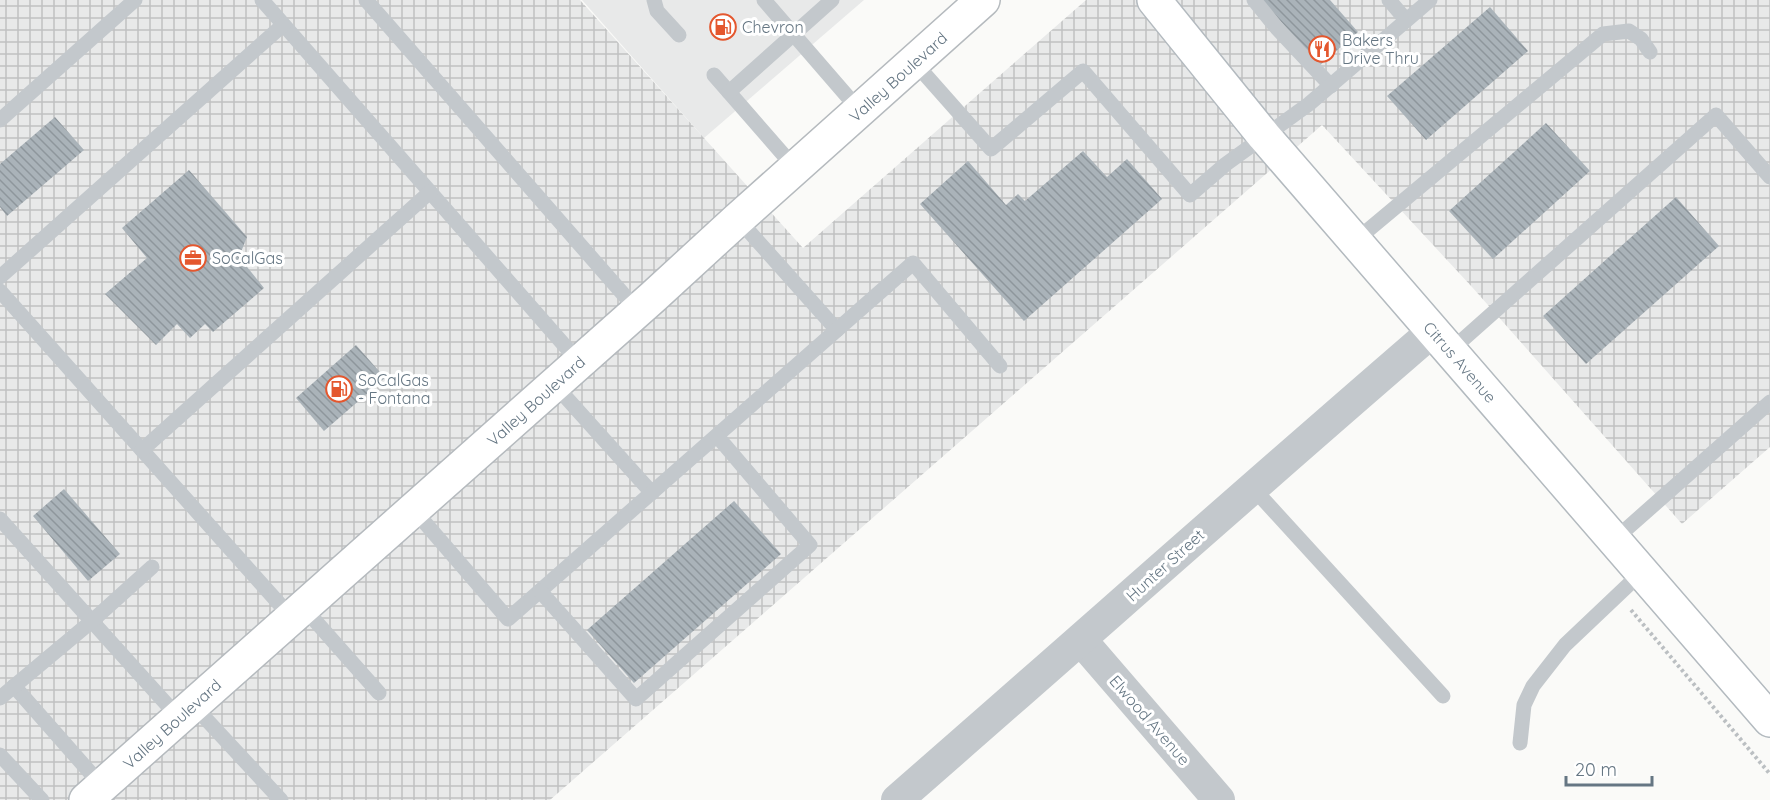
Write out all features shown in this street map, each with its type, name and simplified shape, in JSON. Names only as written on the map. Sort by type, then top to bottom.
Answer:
[{"type":"main road","name":"Valley Boulevard","points":[[94,793],[638,311],[983,0]]},
{"type":"main road","name":"Citrus Avenue","points":[[1154,0],[1264,136],[1770,720]]},
{"type":"street","name":"Hunter Street","points":[[897,800],[1252,487],[1441,341]]},
{"type":"street","name":"Elwood Avenue","points":[[1081,640],[1219,800]]},
{"type":"lane","points":[[0,120],[135,0]]},
{"type":"lane","points":[[262,0],[579,362]]},
{"type":"lane","points":[[366,0],[638,311]]},
{"type":"lane","points":[[654,0],[657,11],[679,35]]},
{"type":"lane","points":[[764,0],[860,111]]},
{"type":"lane","points":[[729,92],[832,0]]},
{"type":"lane","points":[[1254,0],[1330,86]]},
{"type":"lane","points":[[1389,0],[1406,20]]},
{"type":"lane","points":[[914,62],[991,149],[1083,71],[1191,195],[1226,165],[1309,104],[1430,0]]},
{"type":"lane","points":[[0,277],[283,25]]},
{"type":"lane","points":[[1355,242],[1603,34],[1629,31],[1641,39],[1650,52]]},
{"type":"lane","points":[[714,75],[795,168]]},
{"type":"lane","points":[[1441,341],[1716,115],[1770,177]]},
{"type":"lane","points":[[142,450],[430,192]]},
{"type":"lane","points":[[738,219],[837,330]]},
{"type":"lane","points":[[414,510],[508,619],[914,263],[1000,366]]},
{"type":"lane","points":[[0,291],[142,450],[298,613],[379,693]]},
{"type":"lane","points":[[554,384],[652,493]]},
{"type":"lane","points":[[1614,540],[1770,402]]},
{"type":"lane","points":[[540,591],[636,699],[810,545],[717,436]]},
{"type":"lane","points":[[1252,487],[1443,696]]},
{"type":"lane","points":[[0,519],[92,621],[280,800]]},
{"type":"lane","points":[[0,698],[152,567]]},
{"type":"lane","points":[[1520,743],[1524,705],[1533,686],[1565,645],[1642,572]]},
{"type":"lane","points":[[14,686],[94,793]]},
{"type":"lane","points":[[0,755],[42,800]]},
{"type":"path","points":[[1618,595],[1770,774]]},
{"type":"shaded area","points":[[0,0],[580,0],[803,248],[1086,0],[1770,0],[1770,447],[1682,524],[1472,287],[1322,125],[550,800],[0,800]]},
{"type":"shaded area","points":[[582,0],[864,0],[704,138]]},
{"type":"building","name":"Bakers Drive Thru","points":[[1262,0],[1330,0],[1358,32],[1319,66]]},
{"type":"building","points":[[1490,7],[1528,51],[1426,140],[1387,96]]},
{"type":"building","points":[[55,117],[84,150],[7,216],[0,207],[0,164]]},
{"type":"building","points":[[1546,123],[1590,171],[1493,259],[1449,211]]},
{"type":"building","points":[[1083,151],[1107,177],[1127,159],[1162,199],[1024,321],[920,204],[968,161],[1006,205],[1018,194],[1025,201]]},
{"type":"building","name":"SoCalGas","points":[[189,170],[247,237],[239,257],[264,288],[213,332],[205,324],[190,338],[177,324],[156,345],[105,294],[147,258],[122,228]]},
{"type":"building","points":[[1676,197],[1719,246],[1586,364],[1543,316]]},
{"type":"building","points":[[356,345],[385,378],[324,431],[296,398]]},
{"type":"building","points":[[64,489],[120,554],[88,581],[33,516]]},
{"type":"building","points":[[734,501],[781,554],[634,683],[587,630]]},
{"type":"place","name":"Chevron","points":[[723,27]]},
{"type":"place","name":"Bakers Drive Thru","points":[[1322,49]]},
{"type":"place","name":"SoCalGas","points":[[193,258]]},
{"type":"place","name":"SoCalGas - Fontana","points":[[339,389]]}]
